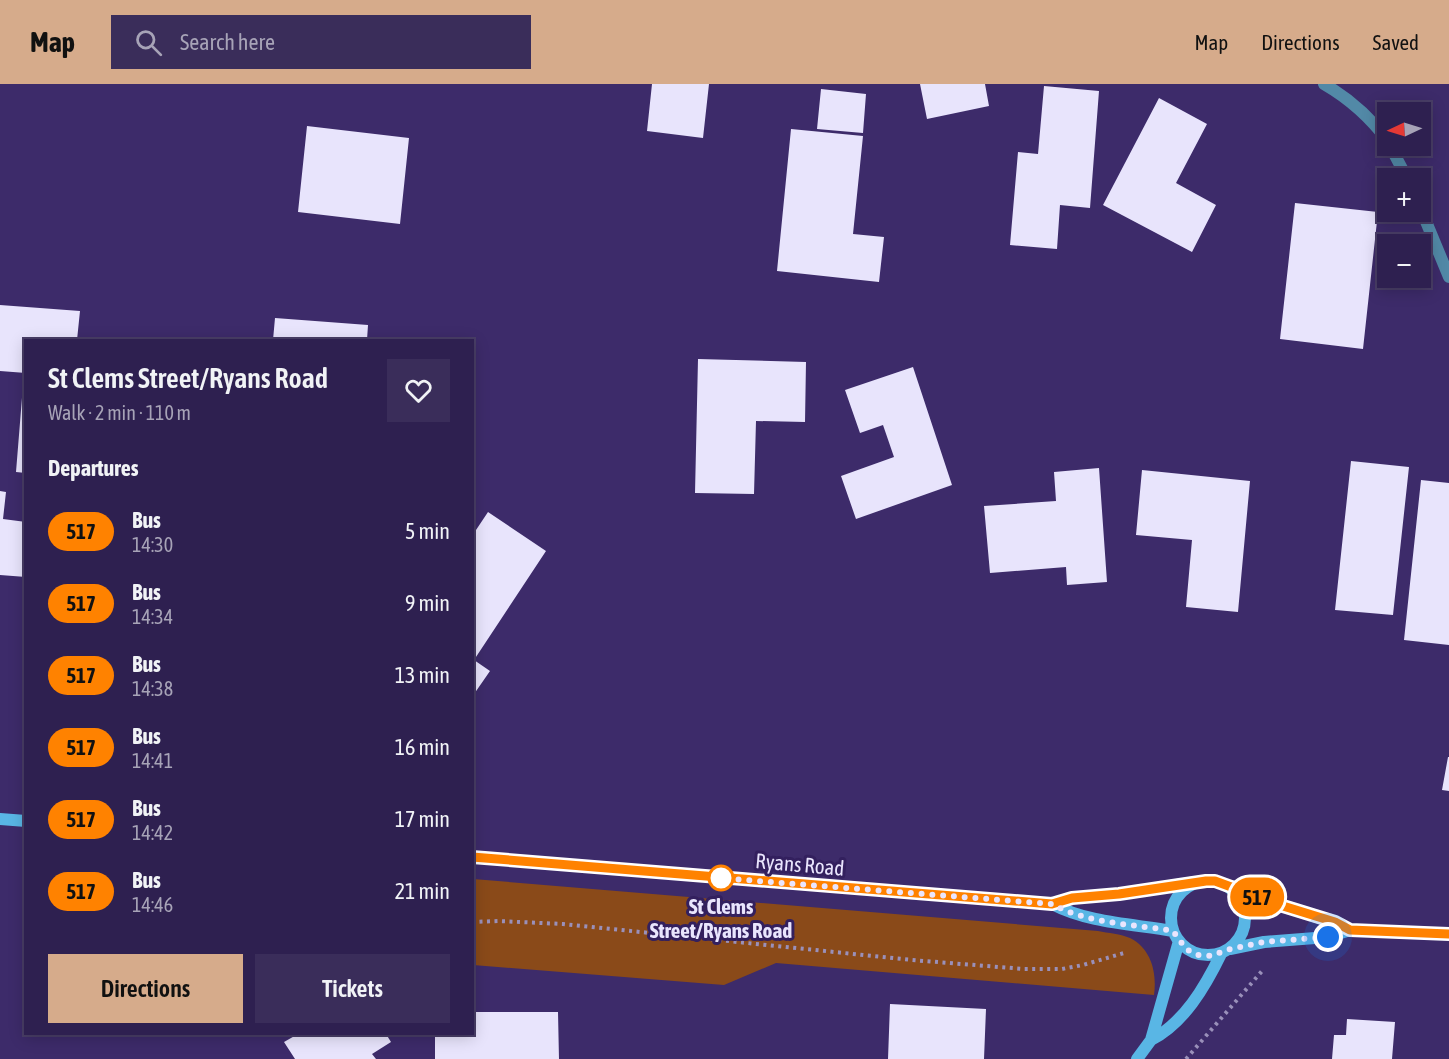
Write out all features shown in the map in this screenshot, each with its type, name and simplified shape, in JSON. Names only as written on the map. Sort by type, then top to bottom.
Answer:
[{"type":"street","points":[[1324,84],[1355,105],[1377,127]]},
{"type":"street","points":[[1426,222],[1449,278]]},
{"type":"street","points":[[0,819],[24,821]]},
{"type":"street","name":"Ryans Road","points":[[474,857],[1052,904],[1072,913],[1176,936]]},
{"type":"street","points":[[1350,930],[1335,922],[1215,881],[1196,882],[1186,888],[1172,907],[1170,918],[1176,936],[1186,949],[1198,955],[1211,956],[1264,942],[1328,937],[1350,930],[1449,934]]},
{"type":"street","name":"Ryans Road","points":[[1052,904],[1072,898],[1119,894],[1196,882]]},
{"type":"street","points":[[1137,1059],[1151,1040],[1171,1028],[1179,1020],[1225,952],[1241,936],[1246,925],[1242,901],[1235,891],[1225,884]]},
{"type":"street","points":[[1151,1040],[1176,936]]},
{"type":"path","points":[[474,922],[563,924],[912,960],[1034,969],[1062,969],[1129,951]]},
{"type":"path","points":[[1186,1059],[1263,970]]},
{"type":"shaded area","points":[[474,879],[1098,931],[1130,938],[1137,943],[1148,955],[1155,979],[1154,995],[776,963],[724,985],[474,965]]},
{"type":"building","points":[[652,84],[709,84],[703,138],[647,131]]},
{"type":"building","points":[[920,84],[985,84],[989,106],[927,119]]},
{"type":"building","points":[[1044,86],[1099,91],[1090,208],[1060,205],[1057,249],[1010,245],[1018,152],[1038,154]]},
{"type":"building","points":[[821,89],[866,94],[863,133],[817,129]]},
{"type":"building","points":[[1159,98],[1207,124],[1176,183],[1216,205],[1192,252],[1103,205]]},
{"type":"building","points":[[307,126],[409,138],[400,224],[298,212]]},
{"type":"building","points":[[791,129],[863,136],[853,234],[884,237],[879,282],[777,271]]},
{"type":"building","points":[[1295,203],[1377,212],[1363,349],[1280,339]]},
{"type":"building","points":[[0,305],[80,311],[77,339],[24,339],[24,373],[0,371]]},
{"type":"building","points":[[275,318],[368,325],[367,339],[273,339]]},
{"type":"building","points":[[698,359],[806,362],[805,422],[756,421],[754,494],[695,493]]},
{"type":"building","points":[[913,367],[952,485],[856,519],[841,476],[894,457],[883,425],[860,433],[845,390]]},
{"type":"building","points":[[24,373],[24,473],[16,472]]},
{"type":"building","points":[[1351,461],[1409,467],[1393,615],[1335,610]]},
{"type":"building","points":[[1099,468],[1107,582],[1067,585],[1066,567],[990,573],[984,506],[1056,501],[1054,472]]},
{"type":"building","points":[[1142,470],[1250,481],[1238,612],[1186,607],[1192,540],[1136,535]]},
{"type":"building","points":[[1421,480],[1449,483],[1449,645],[1404,640]]},
{"type":"building","points":[[0,491],[6,492],[3,519],[24,522],[24,577],[0,575]]},
{"type":"building","points":[[488,512],[546,551],[474,660],[474,533]]},
{"type":"building","points":[[474,660],[490,671],[474,694]]},
{"type":"building","points":[[1449,757],[1449,791],[1442,790]]},
{"type":"building","points":[[890,1004],[986,1009],[984,1059],[888,1059]]},
{"type":"building","points":[[474,1012],[558,1012],[559,1059],[435,1059],[435,1035],[474,1035]]},
{"type":"building","points":[[1347,1019],[1395,1022],[1392,1059],[1332,1059],[1334,1035],[1346,1035]]},
{"type":"building","points":[[296,1035],[387,1035],[391,1042],[372,1054],[376,1059],[295,1059],[284,1042]]},
{"type":"bus line","name":"517","points":[[474,857],[1052,904],[1072,898],[1215,881],[1256,897],[1335,922],[1350,930],[1449,934]]},
{"type":"place","name":"St Clems Street/Ryans Road","points":[[721,878]]},
{"type":"route","points":[[721,878],[719,878],[1052,904],[1084,916],[1131,926],[1173,931],[1186,949],[1198,955],[1211,956],[1230,949],[1264,942],[1328,937]]}]
